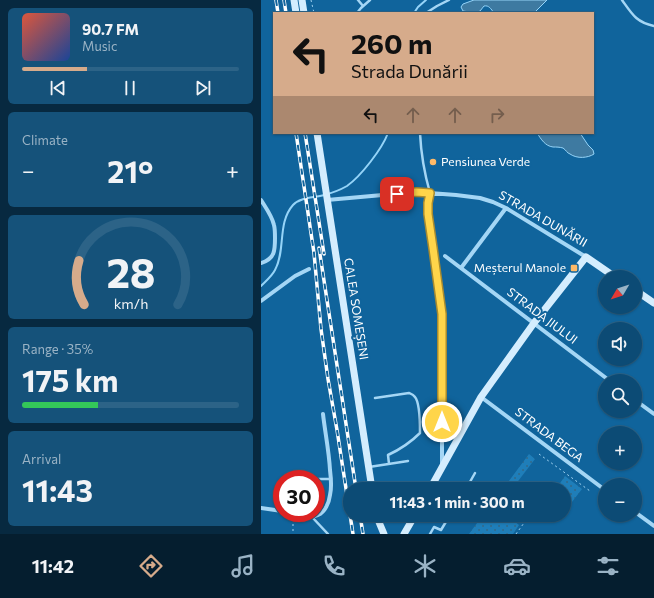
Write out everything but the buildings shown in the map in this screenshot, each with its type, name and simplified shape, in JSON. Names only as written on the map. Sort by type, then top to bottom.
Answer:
[{"type":"main road","points":[[294,0],[297,12]]},
{"type":"main road","name":"CALEA SOMEȘENI","points":[[317,134],[371,482]]},
{"type":"main road","points":[[434,482],[481,397],[534,323],[586,257]]},
{"type":"main road","name":"STRADA DUNĂRII","points":[[586,257],[605,270]]},
{"type":"main road","points":[[642,295],[654,303]]},
{"type":"main road","points":[[377,522],[379,534]]},
{"type":"main road","points":[[379,522],[384,534]]},
{"type":"main road","points":[[404,534],[411,522]]},
{"type":"street","name":"STRADA DUNĂRII","points":[[327,200],[416,192],[479,198],[506,208],[586,257]]},
{"type":"street","points":[[430,193],[428,214],[442,314],[442,468]]},
{"type":"street","points":[[261,200],[275,226],[275,246],[271,258],[266,262],[261,263]]},
{"type":"street","points":[[461,268],[506,208]]},
{"type":"street","name":"STRADA JIULUI","points":[[445,256],[602,374]]},
{"type":"street","points":[[261,301],[295,276],[309,269]]},
{"type":"street","name":"STRADA BEGA","points":[[481,397],[598,485]]},
{"type":"street","points":[[642,405],[654,414]]},
{"type":"street","points":[[323,414],[331,479],[330,494],[325,510]]},
{"type":"street","points":[[261,508],[273,510]]},
{"type":"street","points":[[642,517],[654,526]]},
{"type":"lane","points":[[358,0],[363,6]]},
{"type":"lane","points":[[358,12],[370,0]]},
{"type":"lane","points":[[428,12],[449,0]]},
{"type":"lane","points":[[621,0],[632,15],[646,24],[654,26]]},
{"type":"lane","points":[[420,134],[425,176],[430,193]]},
{"type":"lane","points":[[375,398],[409,393],[414,395],[417,400],[420,433],[412,442],[400,450],[388,455],[389,464]]},
{"type":"lane","points":[[368,467],[408,461]]},
{"type":"lane","points":[[470,482],[475,473]]},
{"type":"lane","points":[[325,479],[331,479]]},
{"type":"lane","points":[[317,522],[328,534]]},
{"type":"lane","points":[[430,534],[434,527],[441,530],[446,522]]},
{"type":"path","points":[[311,0],[314,12]]},
{"type":"path","points":[[539,454],[590,491]]},
{"type":"path","points":[[292,522],[293,531]]},
{"type":"path","points":[[516,534],[525,522]]},
{"type":"shaded area","points":[[474,0],[547,0],[535,12],[493,12],[487,6],[484,6],[478,12],[470,12],[463,11],[461,7],[463,4]]},
{"type":"shaded area","points":[[538,134],[581,134],[593,150],[594,154],[576,157],[568,153],[563,148],[553,147],[543,142]]},
{"type":"shaded area","points":[[529,454],[535,459],[517,482],[508,482]]},
{"type":"shaded area","points":[[565,476],[582,489],[571,503],[571,482],[561,482]]},
{"type":"shaded area","points":[[478,522],[515,522],[519,525],[513,534],[469,534]]},
{"type":"waterway","points":[[415,12],[426,0]]},
{"type":"waterway","points":[[261,286],[275,270],[280,254],[285,220],[293,205],[300,200],[339,190],[353,182],[371,162],[388,134]]},
{"type":"railway","points":[[276,0],[278,12]]},
{"type":"railway","points":[[284,0],[286,12]]},
{"type":"railway","points":[[296,134],[314,253],[321,329],[328,379],[353,534]]},
{"type":"railway","points":[[305,134],[324,254]]},
{"type":"railway","points":[[319,248],[355,482]]},
{"type":"railway","points":[[361,522],[363,534]]},
{"type":"place","name":"Pensiunea Verde","points":[[433,162]]},
{"type":"place","name":"Meșterul Manole","points":[[574,268]]},
{"type":"route","points":[[397,194],[416,192],[430,193],[428,214],[442,314],[442,422]]}]
